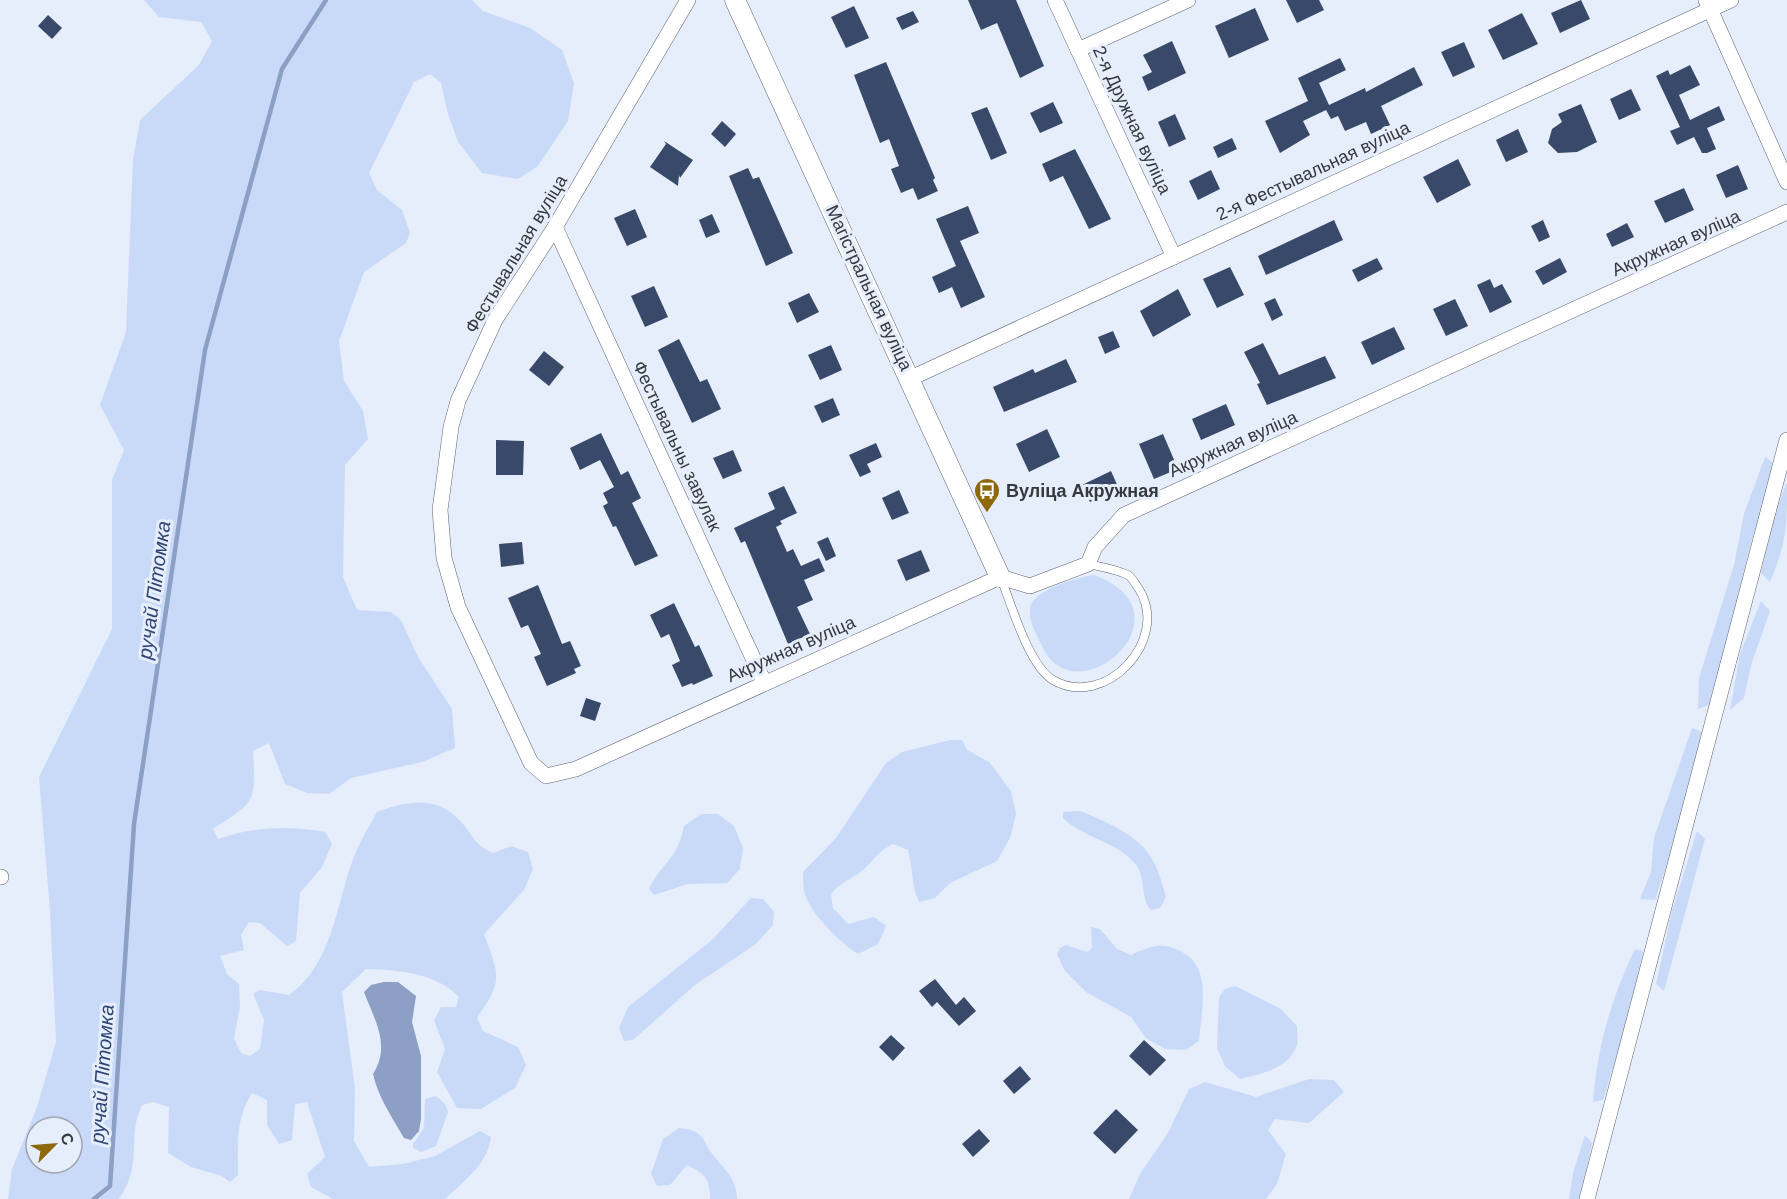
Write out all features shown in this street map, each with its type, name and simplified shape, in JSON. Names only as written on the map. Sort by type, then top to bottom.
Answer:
[{"type":"street","name":"Фестывальная вуліца","points":[[546,776],[531,763],[458,607],[444,558],[440,510],[451,427],[458,401],[495,320],[555,226],[688,0]]},
{"type":"street","name":"Магістральная вуліца","points":[[735,0],[911,378],[1000,577]]},
{"type":"street","name":"2-я Дружная вуліца","points":[[1055,0],[1174,257]]},
{"type":"street","points":[[1078,50],[1188,0]]},
{"type":"street","name":"2-я Фестывальная вуліца","points":[[911,378],[1709,5],[1731,0]]},
{"type":"street","points":[[1709,5],[1787,182]]},
{"type":"street","name":"Акружная вуліца","points":[[1088,564],[1095,546],[1124,514],[1787,212]]},
{"type":"street","name":"Фестывальны завулак","points":[[555,226],[764,682]]},
{"type":"street","points":[[1587,1199],[1787,440]]},
{"type":"street","points":[[1000,577],[1030,586],[1088,564]]},
{"type":"street","name":"Акружная вуліца","points":[[546,776],[576,769],[1000,577]]},
{"type":"lane","points":[[1000,577],[1037,663],[1053,680],[1080,688],[1108,680],[1127,666],[1145,640],[1149,619],[1143,596],[1130,576],[1088,564]]},
{"type":"shaded area","points":[[144,0],[472,0],[483,11],[530,28],[562,50],[574,83],[568,121],[538,166],[518,179],[482,173],[458,142],[447,111],[441,83],[430,74],[414,82],[369,173],[377,190],[402,210],[410,233],[406,243],[364,272],[339,341],[344,381],[363,411],[368,439],[345,465],[343,577],[357,610],[391,612],[401,620],[418,657],[452,709],[455,748],[422,762],[351,778],[329,794],[307,793],[285,784],[269,743],[253,751],[254,781],[250,799],[238,812],[213,829],[218,839],[270,828],[311,830],[325,832],[332,844],[322,867],[300,893],[296,941],[287,946],[260,923],[249,922],[241,935],[244,950],[220,956],[227,974],[239,984],[240,1007],[234,1038],[241,1053],[250,1056],[260,1049],[264,1020],[253,994],[259,990],[289,995],[303,983],[314,968],[330,935],[354,856],[377,812],[410,803],[431,804],[451,813],[486,850],[493,853],[511,846],[528,852],[533,869],[524,890],[484,934],[493,959],[496,977],[492,994],[477,1018],[483,1031],[518,1047],[526,1065],[515,1088],[481,1109],[457,1108],[437,1072],[445,1049],[434,1020],[441,1007],[456,1007],[459,997],[439,982],[415,974],[366,969],[342,992],[355,1089],[354,1141],[369,1167],[403,1164],[435,1156],[480,1131],[491,1137],[489,1147],[480,1164],[445,1199],[333,1199],[311,1187],[307,1174],[325,1157],[307,1102],[295,1104],[292,1140],[279,1144],[267,1125],[267,1100],[252,1093],[240,1123],[238,1175],[230,1182],[222,1176],[191,1167],[168,1153],[169,1107],[153,1102],[142,1105],[137,1117],[131,1174],[119,1199],[8,1199],[12,1169],[24,1139],[24,1175],[84,1175],[84,1115],[34,1115],[56,1042],[50,911],[39,777],[112,629],[112,480],[124,450],[100,405],[126,332],[133,160],[140,120],[199,65],[212,41],[201,22],[159,17]]},
{"type":"shaded area","points":[[1765,457],[1775,464],[1749,550],[1712,704],[1698,709],[1699,678],[1734,565],[1744,514]]},
{"type":"shaded area","points":[[1787,482],[1785,534],[1770,582],[1761,573],[1773,518]]},
{"type":"shaded area","points":[[1094,575],[1123,592],[1134,613],[1132,634],[1119,652],[1101,666],[1079,671],[1058,666],[1042,646],[1035,632],[1031,622],[1030,607],[1039,595],[1048,590],[1078,578]]},
{"type":"shaded area","points":[[1761,601],[1770,611],[1751,665],[1744,698],[1730,710],[1740,654]]},
{"type":"shaded area","points":[[1692,728],[1702,732],[1672,848],[1655,900],[1640,899],[1651,872],[1654,838]]},
{"type":"shaded area","points":[[950,740],[962,740],[967,750],[989,762],[1011,791],[1016,814],[1010,838],[997,861],[950,883],[935,898],[919,902],[908,850],[893,844],[883,850],[861,872],[831,894],[833,908],[848,924],[874,917],[886,926],[878,944],[858,954],[835,935],[811,908],[804,891],[803,872],[836,838],[886,763],[902,752]]},
{"type":"shaded area","points":[[1080,811],[1119,829],[1145,849],[1156,867],[1166,897],[1160,908],[1151,910],[1145,900],[1140,871],[1129,858],[1111,845],[1071,825],[1063,818],[1063,812]]},
{"type":"shaded area","points":[[701,814],[718,814],[734,826],[743,848],[740,869],[727,883],[688,884],[654,895],[649,889],[678,846],[684,826]]},
{"type":"shaded area","points":[[1697,831],[1705,839],[1664,991],[1656,984],[1672,911]]},
{"type":"shaded area","points":[[751,898],[763,899],[774,912],[773,925],[756,944],[695,985],[633,1040],[624,1041],[619,1028],[628,1007],[712,940]]},
{"type":"shaded area","points":[[1091,927],[1100,929],[1117,949],[1131,955],[1151,947],[1162,946],[1182,952],[1192,959],[1202,979],[1203,1004],[1199,1041],[1186,1050],[1165,1049],[1146,1038],[1131,1017],[1086,992],[1065,971],[1057,954],[1060,948],[1066,945],[1087,952],[1092,948]]},
{"type":"shaded area","points":[[1635,949],[1643,951],[1631,1009],[1603,1100],[1593,1102],[1606,1024],[1626,967]]},
{"type":"shaded area","points":[[398,982],[416,996],[412,1022],[421,1056],[421,1119],[419,1131],[411,1140],[404,1138],[390,1115],[378,1091],[373,1074],[381,1053],[381,1043],[364,992],[371,985]]},
{"type":"shaded area","points":[[1235,986],[1281,1009],[1297,1026],[1297,1045],[1288,1059],[1273,1069],[1240,1079],[1225,1066],[1217,1048],[1219,997],[1225,989]]},
{"type":"shaded area","points":[[1309,1079],[1334,1080],[1344,1092],[1309,1123],[1275,1119],[1268,1130],[1286,1154],[1277,1184],[1266,1199],[1129,1199],[1140,1174],[1168,1133],[1189,1089],[1205,1082],[1256,1097]]},
{"type":"shaded area","points":[[436,1096],[445,1104],[448,1112],[436,1146],[421,1152],[413,1148],[413,1144],[424,1128],[425,1099]]},
{"type":"shaded area","points":[[679,1128],[693,1131],[702,1137],[732,1179],[737,1199],[710,1199],[709,1186],[705,1178],[687,1165],[670,1185],[657,1186],[651,1174],[663,1139]]},
{"type":"shaded area","points":[[1585,1135],[1592,1143],[1581,1199],[1569,1199],[1573,1173]]},
{"type":"building","points":[[968,0],[1016,0],[1044,66],[1020,78],[997,23],[981,30]]},
{"type":"building","points":[[1286,0],[1319,0],[1324,10],[1297,23]]},
{"type":"building","points":[[1581,0],[1590,19],[1560,33],[1551,13]]},
{"type":"building","points":[[854,6],[869,38],[846,48],[831,17]]},
{"type":"building","points":[[1255,8],[1269,40],[1229,58],[1215,26]]},
{"type":"building","points":[[913,11],[919,22],[902,30],[896,18]]},
{"type":"building","points":[[1522,13],[1538,44],[1503,60],[1488,30]]},
{"type":"building","points":[[48,15],[62,28],[52,39],[38,26]]},
{"type":"building","points":[[1172,41],[1186,73],[1148,91],[1142,77],[1152,72],[1143,55]]},
{"type":"building","points":[[1464,42],[1475,67],[1453,77],[1441,52]]},
{"type":"building","points":[[1340,58],[1346,70],[1319,83],[1329,105],[1365,88],[1366,92],[1414,67],[1423,85],[1381,106],[1390,125],[1371,134],[1366,122],[1345,131],[1338,116],[1331,119],[1326,110],[1303,121],[1310,135],[1280,153],[1265,121],[1308,101],[1298,78]]},
{"type":"building","points":[[886,62],[935,178],[933,180],[938,191],[918,200],[913,188],[901,193],[891,169],[899,166],[889,139],[880,143],[854,75]]},
{"type":"building","points":[[1690,65],[1700,85],[1679,95],[1690,120],[1719,106],[1725,120],[1707,128],[1716,149],[1707,153],[1702,153],[1694,137],[1677,145],[1670,131],[1680,127],[1656,76],[1668,70],[1670,75]]},
{"type":"building","points":[[1631,89],[1641,110],[1619,120],[1610,99]]},
{"type":"building","points":[[1053,102],[1063,123],[1040,133],[1030,113]]},
{"type":"building","points":[[1581,104],[1597,142],[1577,152],[1558,153],[1548,143],[1552,129],[1562,122],[1558,114]]},
{"type":"building","points":[[987,107],[1007,153],[991,160],[971,113]]},
{"type":"building","points":[[1175,114],[1186,139],[1169,147],[1158,122]]},
{"type":"building","points":[[722,121],[736,134],[725,147],[711,134]]},
{"type":"building","points":[[1518,129],[1528,152],[1506,162],[1496,140]]},
{"type":"building","points":[[1232,138],[1237,149],[1218,158],[1213,147]]},
{"type":"building","points":[[664,141],[693,160],[680,178],[679,175],[678,186],[650,167],[666,144]]},
{"type":"building","points":[[1075,149],[1111,219],[1089,229],[1063,176],[1050,182],[1042,164]]},
{"type":"building","points":[[1458,159],[1471,185],[1437,203],[1423,177]]},
{"type":"building","points":[[1738,165],[1748,189],[1726,198],[1716,175]]},
{"type":"building","points":[[748,168],[753,179],[759,177],[793,253],[766,266],[729,176]]},
{"type":"building","points":[[1211,170],[1220,189],[1198,200],[1189,181]]},
{"type":"building","points":[[1684,188],[1694,210],[1665,223],[1654,201]]},
{"type":"building","points":[[968,206],[979,233],[960,241],[985,297],[961,308],[952,287],[939,293],[932,277],[956,266],[936,219]]},
{"type":"building","points":[[635,209],[647,237],[627,246],[614,218]]},
{"type":"building","points":[[712,214],[720,232],[706,238],[699,220]]},
{"type":"building","points":[[1334,220],[1343,240],[1266,275],[1258,256]]},
{"type":"building","points":[[1543,220],[1550,237],[1539,242],[1531,226]]},
{"type":"building","points":[[1627,223],[1634,237],[1612,247],[1606,234]]},
{"type":"building","points":[[1377,258],[1383,269],[1358,282],[1352,270]]},
{"type":"building","points":[[1560,258],[1567,272],[1543,285],[1535,271]]},
{"type":"building","points":[[1230,267],[1244,295],[1217,308],[1203,279]]},
{"type":"building","points":[[1490,279],[1494,288],[1502,284],[1512,302],[1490,313],[1477,285]]},
{"type":"building","points":[[654,286],[668,317],[645,327],[631,296]]},
{"type":"building","points":[[1178,289],[1191,315],[1153,337],[1140,311]]},
{"type":"building","points":[[809,293],[819,312],[797,323],[788,303]]},
{"type":"building","points":[[1275,298],[1283,315],[1272,321],[1264,303]]},
{"type":"building","points":[[1455,299],[1468,326],[1446,336],[1433,309]]},
{"type":"building","points":[[1394,327],[1405,349],[1372,365],[1361,342]]},
{"type":"building","points":[[1113,331],[1120,347],[1105,354],[1098,337]]},
{"type":"building","points":[[679,339],[700,382],[707,379],[721,409],[692,423],[658,350]]},
{"type":"building","points":[[1263,343],[1279,375],[1325,356],[1336,378],[1267,405],[1257,384],[1260,383],[1244,352]]},
{"type":"building","points":[[831,345],[842,370],[820,380],[808,355]]},
{"type":"building","points":[[544,351],[564,367],[549,386],[529,370]]},
{"type":"building","points":[[1066,359],[1077,382],[1004,412],[993,387],[1033,369],[1035,373]]},
{"type":"building","points":[[833,398],[840,415],[822,423],[814,406]]},
{"type":"building","points":[[1226,404],[1235,425],[1201,440],[1192,419]]},
{"type":"building","points":[[1047,429],[1060,457],[1029,472],[1016,444]]},
{"type":"building","points":[[601,433],[621,475],[628,471],[641,498],[632,503],[658,556],[635,566],[616,526],[613,527],[603,506],[608,503],[603,493],[614,487],[600,460],[580,470],[570,448]]},
{"type":"building","points":[[1163,434],[1178,469],[1154,479],[1139,444]]},
{"type":"building","points":[[496,440],[524,441],[523,475],[496,475]]},
{"type":"building","points":[[876,443],[882,457],[867,464],[871,472],[860,477],[849,455]]},
{"type":"building","points":[[733,450],[742,471],[723,479],[713,458]]},
{"type":"building","points":[[1111,471],[1119,489],[1090,502],[1082,485]]},
{"type":"building","points":[[784,486],[797,513],[780,521],[782,524],[776,527],[787,552],[793,549],[801,566],[819,558],[825,571],[804,580],[813,600],[797,607],[810,634],[788,644],[745,541],[741,543],[734,528],[775,509],[768,493]]},
{"type":"building","points":[[899,490],[909,513],[892,520],[882,498]]},
{"type":"building","points":[[828,537],[836,556],[826,561],[817,542]]},
{"type":"building","points":[[522,542],[524,564],[501,567],[499,544]]},
{"type":"building","points":[[921,550],[930,571],[906,581],[897,560]]},
{"type":"building","points":[[538,585],[562,644],[570,641],[581,666],[574,669],[576,673],[547,686],[534,657],[541,654],[528,625],[521,628],[508,598]]},
{"type":"building","points":[[674,603],[695,647],[699,645],[713,676],[682,687],[672,665],[680,661],[669,634],[661,638],[650,615]]},
{"type":"building","points":[[586,698],[601,703],[595,721],[580,716]]},
{"type":"building","points":[[935,979],[956,1005],[964,997],[976,1011],[959,1026],[937,1002],[932,1007],[919,991]]},
{"type":"building","points":[[891,1035],[905,1048],[893,1061],[879,1047]]},
{"type":"building","points":[[1144,1040],[1166,1060],[1150,1076],[1129,1056]]},
{"type":"building","points":[[1020,1066],[1031,1079],[1014,1094],[1003,1081]]},
{"type":"building","points":[[1116,1109],[1138,1130],[1115,1154],[1093,1133]]},
{"type":"building","points":[[979,1129],[990,1141],[973,1157],[962,1144]]},
{"type":"waterway","name":"ручай Пітомка","points":[[94,1199],[110,1186],[134,824],[205,350],[282,69],[326,0]]},
{"type":"place","name":"Вуліца Акружная","points":[[987,514]]}]
